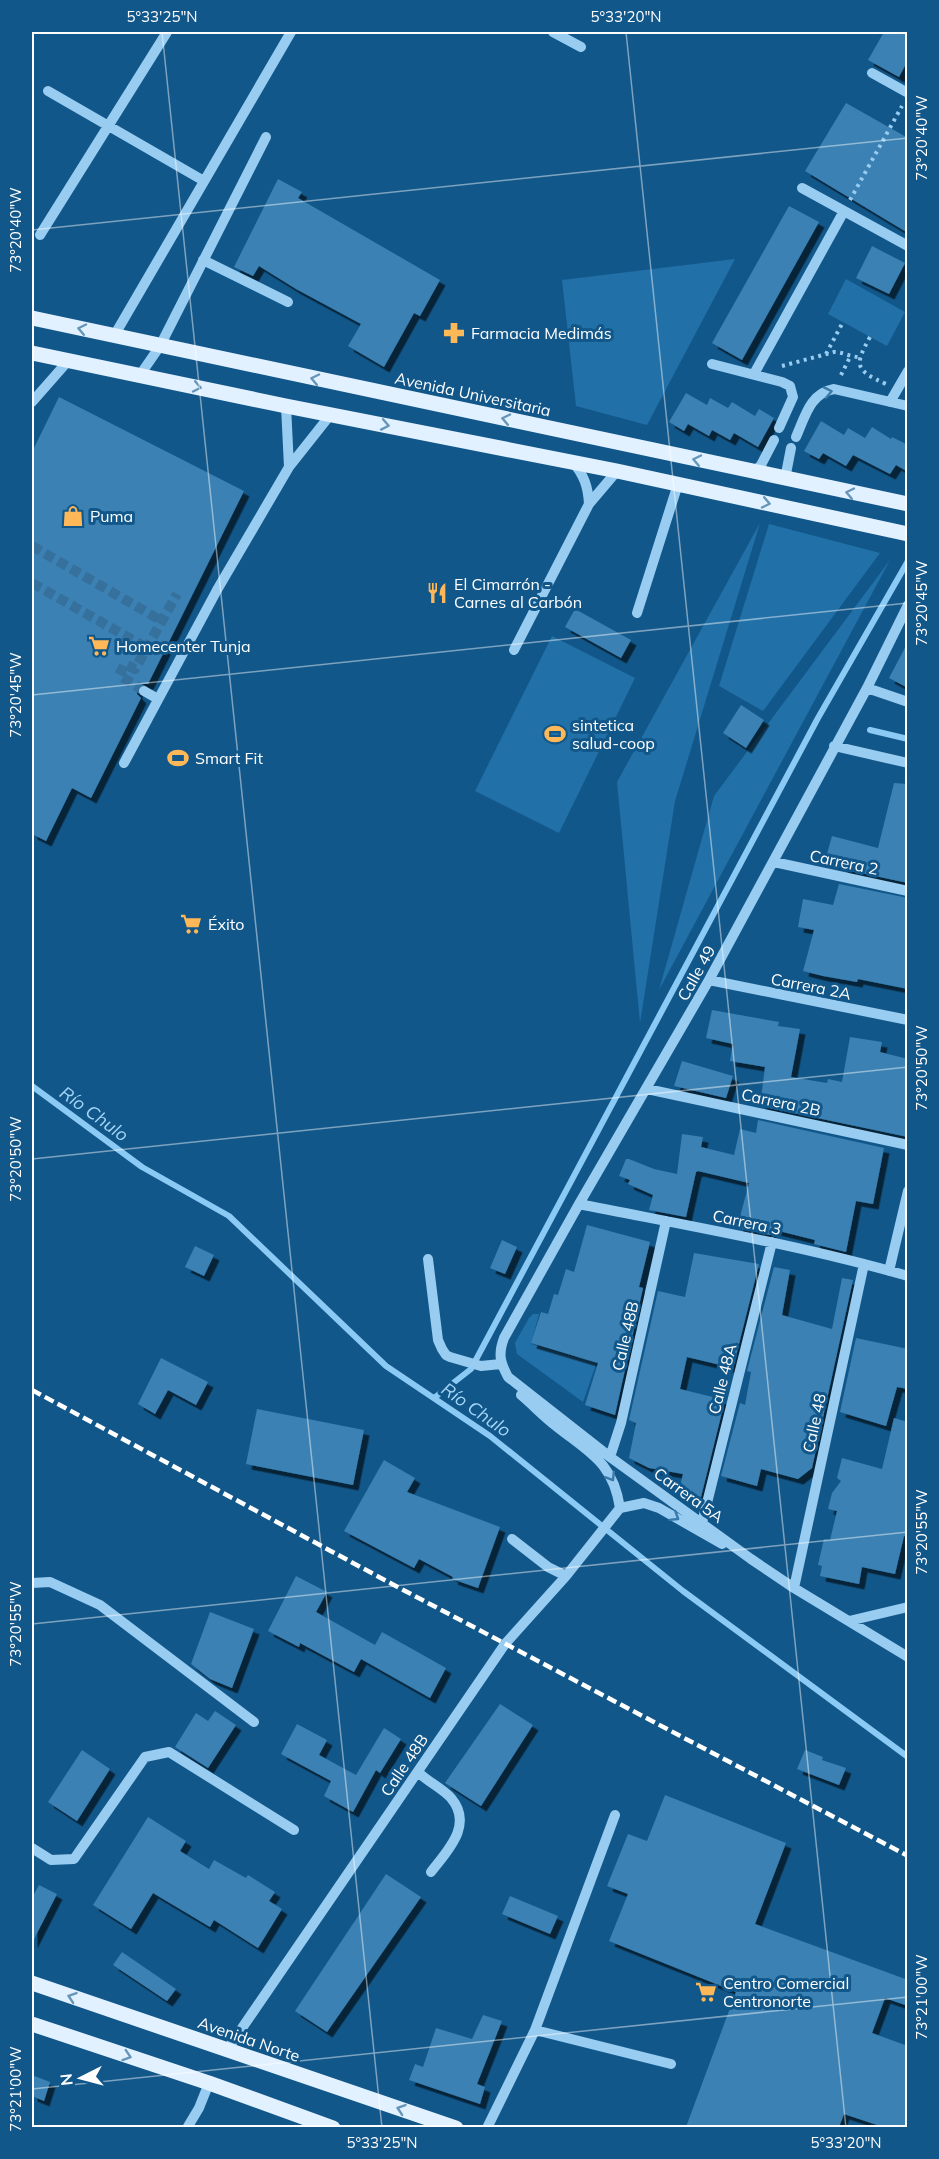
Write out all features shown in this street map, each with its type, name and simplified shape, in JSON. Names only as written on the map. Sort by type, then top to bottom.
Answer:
[{"type":"main road","name":"Avenida Universitaria","points":[[32,318],[908,504]]},
{"type":"main road","points":[[32,353],[617,471],[908,534]]},
{"type":"main road","name":"Avenida Norte","points":[[32,1983],[456,2127]]},
{"type":"main road","points":[[32,2024],[209,2083],[300,2122],[333,2127]]},
{"type":"street","points":[[40,235],[167,32]]},
{"type":"street","points":[[114,336],[291,32]]},
{"type":"street","points":[[553,32],[581,47]]},
{"type":"street","points":[[872,73],[908,94]]},
{"type":"street","points":[[48,91],[204,181]]},
{"type":"street","points":[[140,375],[160,346],[266,137]]},
{"type":"street","points":[[802,188],[908,246]]},
{"type":"street","points":[[754,374],[844,211]]},
{"type":"street","points":[[203,260],[288,302]]},
{"type":"street","points":[[32,402],[68,361]]},
{"type":"street","points":[[712,364],[786,383],[792,389],[792,401],[779,428]]},
{"type":"street","points":[[890,402],[908,371]]},
{"type":"street","points":[[796,437],[813,399],[825,390],[834,389],[908,406]]},
{"type":"street","points":[[286,406],[289,467]]},
{"type":"street","points":[[124,763],[217,590],[289,467],[331,414]]},
{"type":"street","points":[[754,472],[761,465],[774,440]]},
{"type":"street","points":[[785,479],[791,448]]},
{"type":"street","points":[[572,462],[583,475],[588,488],[588,504]]},
{"type":"street","points":[[514,650],[588,504],[617,471]]},
{"type":"street","points":[[637,613],[678,484]]},
{"type":"street","name":"Calle 49","points":[[499,1350],[579,1203],[710,980],[867,688],[908,605]]},
{"type":"street","points":[[867,688],[908,702]]},
{"type":"street","points":[[144,691],[158,699]]},
{"type":"street","points":[[834,746],[908,763]]},
{"type":"street","name":"Carrera 2","points":[[774,862],[908,891]]},
{"type":"street","name":"Carrera 2A","points":[[710,980],[908,1020]]},
{"type":"street","name":"Carrera 2B","points":[[647,1089],[908,1145]]},
{"type":"street","points":[[889,1271],[908,1191]]},
{"type":"street","name":"Carrera 3","points":[[579,1203],[772,1242],[908,1276]]},
{"type":"street","name":"Calle 48B","points":[[610,1457],[621,1423],[666,1221]]},
{"type":"street","name":"Calle 48A","points":[[702,1523],[772,1242]]},
{"type":"street","points":[[428,1259],[438,1340],[446,1355],[481,1366],[501,1364]]},
{"type":"street","name":"Calle 48","points":[[794,1588],[864,1264]]},
{"type":"street","name":"Carrera 5A","points":[[499,1350],[501,1364],[510,1378],[610,1457],[794,1588],[908,1657]]},
{"type":"street","points":[[510,1378],[519,1393],[554,1425],[595,1456],[609,1472],[617,1488],[620,1508],[645,1503],[659,1508],[703,1535],[751,1558]]},
{"type":"street","name":"Calle 48B","points":[[227,2050],[505,1644],[566,1576],[620,1508]]},
{"type":"street","points":[[512,1539],[548,1567],[566,1576]]},
{"type":"street","points":[[32,1583],[50,1582],[100,1605],[254,1722]]},
{"type":"street","points":[[849,1621],[908,1607]]},
{"type":"street","points":[[32,1848],[51,1860],[74,1859],[145,1757],[169,1752],[294,1830]]},
{"type":"street","points":[[418,1772],[452,1799],[460,1816],[459,1834],[431,1872]]},
{"type":"street","points":[[487,2127],[534,2030],[615,1815]]},
{"type":"street","points":[[534,2030],[671,2064]]},
{"type":"street","points":[[187,2127],[199,2108],[209,2083]]},
{"type":"path","points":[[844,211],[908,94]]},
{"type":"path","points":[[825,354],[843,322]]},
{"type":"path","points":[[870,337],[859,357],[863,371],[897,389]]},
{"type":"path","points":[[754,374],[825,354],[842,352],[850,357],[859,357]]},
{"type":"path","points":[[834,389],[850,357]]},
{"type":"shaded area","points":[[735,259],[647,425],[576,406],[562,280]]},
{"type":"shaded area","points":[[846,279],[905,312],[887,346],[828,314]]},
{"type":"shaded area","points":[[760,523],[675,801],[640,1023],[617,782]]},
{"type":"shaded area","points":[[769,524],[880,553],[763,711],[719,686]]},
{"type":"shaded area","points":[[890,560],[659,990],[714,796]]},
{"type":"shaded area","name":"sintetica salud-coop","points":[[552,636],[635,678],[559,833],[475,791]]},
{"type":"shaded area","points":[[533,1314],[539,1314],[531,1344],[575,1357],[580,1343],[601,1350],[583,1402],[517,1354],[515,1343]]},
{"type":"building","points":[[884,32],[908,32],[908,60],[899,77],[868,60]]},
{"type":"building","points":[[846,103],[908,138],[908,233],[805,171]]},
{"type":"building","points":[[278,179],[302,192],[298,198],[440,280],[420,316],[414,313],[384,367],[348,346],[361,324],[259,266],[253,276],[234,267]]},
{"type":"building","points":[[789,206],[819,222],[742,360],[712,343]]},
{"type":"building","points":[[872,246],[905,263],[889,294],[856,278]]},
{"type":"building","points":[[686,393],[707,405],[710,398],[728,408],[732,402],[755,416],[759,409],[774,418],[758,447],[734,433],[730,440],[712,430],[709,436],[688,424],[684,431],[669,422]]},
{"type":"building","name":"Homecenter Tunja","points":[[59,397],[244,491],[148,684],[141,684],[137,688],[137,694],[141,698],[91,798],[72,788],[46,841],[32,834],[32,452]]},
{"type":"building","points":[[821,421],[844,435],[848,428],[865,438],[872,427],[891,439],[892,437],[908,445],[908,472],[896,465],[890,474],[853,455],[846,466],[823,453],[819,459],[804,451]]},
{"type":"building","points":[[575,609],[631,640],[621,658],[565,627]]},
{"type":"building","points":[[908,642],[908,688],[889,678]]},
{"type":"building","points":[[741,705],[764,720],[746,748],[723,733]]},
{"type":"building","points":[[894,783],[908,784],[908,883],[842,869],[843,866],[825,861],[832,836],[878,848]]},
{"type":"building","points":[[839,884],[908,898],[908,989],[803,971],[814,930],[798,927],[803,899],[833,905]]},
{"type":"building","points":[[712,1010],[779,1022],[778,1026],[800,1029],[791,1077],[827,1083],[828,1079],[842,1082],[850,1037],[882,1042],[880,1052],[908,1059],[908,1137],[760,1106],[765,1067],[730,1061],[733,1044],[706,1038]]},
{"type":"building","points":[[682,1061],[733,1076],[726,1098],[674,1086]]},
{"type":"building","points":[[758,1120],[884,1148],[873,1204],[856,1201],[846,1252],[814,1244],[815,1240],[771,1229],[770,1235],[737,1228],[749,1183],[696,1172],[686,1217],[649,1210],[653,1195],[628,1184],[630,1180],[619,1176],[626,1159],[677,1174],[682,1134],[703,1137],[701,1147],[734,1155],[740,1129],[756,1133]]},
{"type":"building","points":[[587,1225],[650,1242],[639,1287],[643,1288],[615,1415],[585,1405],[598,1363],[531,1343],[541,1312],[548,1314],[554,1294],[558,1295],[566,1269],[574,1272]]},
{"type":"building","points":[[502,1240],[517,1247],[505,1274],[490,1268]]},
{"type":"building","points":[[195,1246],[214,1255],[204,1276],[185,1267]]},
{"type":"building","points":[[694,1253],[759,1264],[733,1368],[687,1357],[680,1389],[725,1400],[701,1497],[694,1497],[679,1490],[683,1474],[649,1468],[629,1458],[636,1423],[629,1420],[658,1291],[685,1297]]},
{"type":"building","points":[[774,1267],[790,1270],[782,1315],[832,1329],[842,1278],[853,1280],[812,1468],[798,1479],[761,1469],[757,1486],[721,1476],[740,1403],[745,1405],[751,1372],[747,1371]]},
{"type":"building","points":[[856,1338],[908,1349],[908,1389],[897,1387],[886,1426],[840,1412]]},
{"type":"building","points":[[161,1358],[208,1382],[196,1405],[168,1390],[155,1414],[138,1404]]},
{"type":"building","points":[[257,1409],[364,1430],[353,1485],[246,1464]]},
{"type":"building","points":[[894,1418],[908,1422],[908,1537],[904,1536],[895,1574],[862,1567],[859,1584],[820,1576],[822,1566],[818,1565],[824,1539],[830,1540],[837,1511],[828,1509],[832,1493],[841,1481],[837,1478],[842,1458],[882,1469]]},
{"type":"building","points":[[384,1460],[415,1478],[407,1492],[500,1527],[478,1588],[452,1579],[453,1577],[419,1559],[414,1568],[344,1531]]},
{"type":"building","points":[[296,1576],[327,1592],[316,1612],[375,1645],[382,1632],[446,1668],[430,1698],[361,1659],[354,1672],[300,1643],[299,1647],[268,1631]]},
{"type":"building","points":[[210,1612],[254,1629],[232,1688],[210,1679],[191,1664]]},
{"type":"building","points":[[500,1704],[533,1725],[481,1806],[445,1783]]},
{"type":"building","points":[[215,1711],[236,1725],[208,1768],[175,1747],[196,1713],[208,1721]]},
{"type":"building","points":[[297,1724],[327,1740],[319,1755],[356,1775],[384,1728],[401,1739],[380,1773],[376,1770],[353,1812],[324,1796],[331,1781],[281,1754]]},
{"type":"building","points":[[82,1750],[110,1769],[77,1821],[48,1802]]},
{"type":"building","points":[[805,1750],[823,1757],[822,1760],[846,1768],[839,1785],[797,1769]]},
{"type":"building","points":[[665,1795],[786,1843],[755,1924],[908,1980],[908,2006],[885,1998],[872,2033],[908,2046],[908,2127],[883,2127],[844,2114],[839,2127],[686,2127],[736,1992],[609,1941],[628,1894],[607,1886],[628,1834],[647,1841]]},
{"type":"building","points":[[148,1817],[186,1841],[180,1851],[209,1869],[214,1860],[246,1878],[248,1875],[275,1892],[269,1901],[282,1909],[258,1948],[214,1920],[210,1927],[153,1893],[131,1929],[93,1905]]},
{"type":"building","points":[[386,1874],[421,1897],[327,2032],[295,2011]]},
{"type":"building","points":[[39,1885],[57,1894],[32,1943],[32,1898]]},
{"type":"building","points":[[510,1896],[558,1916],[550,1934],[502,1914]]},
{"type":"building","points":[[122,1952],[176,1989],[167,2001],[113,1965]]},
{"type":"building","points":[[483,2015],[502,2021],[477,2084],[485,2087],[480,2104],[409,2080],[415,2064],[423,2067],[436,2028],[472,2039]]},
{"type":"building","points":[[32,2075],[50,2082],[44,2101],[32,2096]]},
{"type":"waterway","points":[[434,1398],[471,1369],[818,718],[908,561]]},
{"type":"waterway","points":[[870,730],[908,739]]},
{"type":"waterway","name":"Río Chulo","points":[[32,1086],[142,1167],[229,1216],[386,1366],[490,1436],[683,1591],[908,1757]]},
{"type":"tunnel","points":[[32,546],[162,621]]},
{"type":"tunnel","points":[[32,583],[147,648]]},
{"type":"tunnel","points":[[144,691],[119,675],[125,664],[135,669],[177,594]]},
{"type":"railway","points":[[32,1390],[392,1584],[908,1856]]},
{"type":"place","name":"Farmacia Medimás","points":[[454,333]]},
{"type":"place","name":"Puma","points":[[73,516]]},
{"type":"place","name":"El Cimarrón - Carnes al Carbón","points":[[437,593]]},
{"type":"place","name":"Homecenter Tunja","points":[[99,646]]},
{"type":"place","name":"sintetica salud-coop","points":[[555,734]]},
{"type":"place","name":"Smart Fit","points":[[178,758]]},
{"type":"place","name":"Éxito","points":[[191,924]]},
{"type":"place","name":"Centro Comercial Centronorte","points":[[706,1992]]}]
